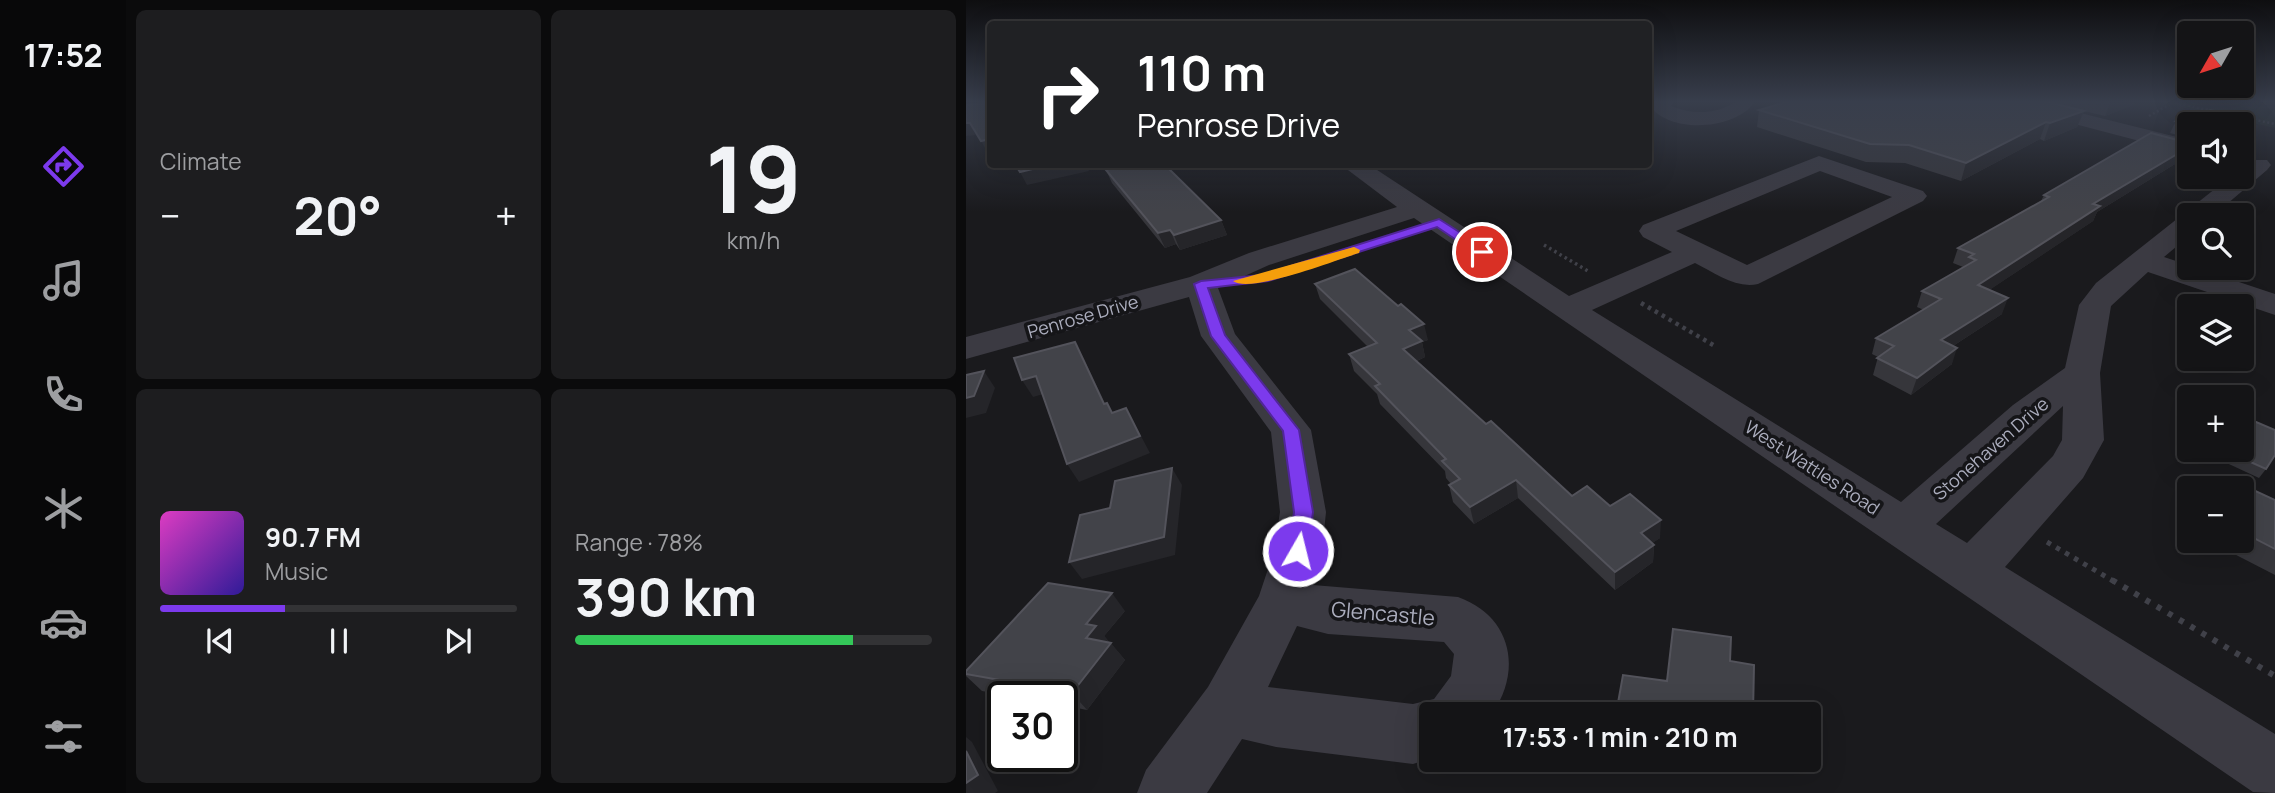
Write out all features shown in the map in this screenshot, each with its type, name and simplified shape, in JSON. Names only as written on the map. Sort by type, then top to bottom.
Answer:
[{"type":"street","points":[[2154,138],[2177,144]]},
{"type":"street","points":[[1567,309],[1696,252],[1747,277],[1914,196],[1819,163],[1654,231],[1696,252]]},
{"type":"street","points":[[2213,203],[2259,165]]},
{"type":"street","name":"West Wattles Road","points":[[1357,168],[1567,309],[2275,770]]},
{"type":"street","name":"Penrose Drive","points":[[966,348],[1201,284],[1263,278],[1428,216]]},
{"type":"street","points":[[1971,571],[2068,467],[2083,440],[2082,373],[2095,305],[2177,232]]},
{"type":"street","points":[[2143,260],[2275,305]]},
{"type":"street","points":[[1168,793],[1229,707],[1283,601],[1298,551],[1303,512],[1291,430],[1218,336],[1201,284]]},
{"type":"street","name":"Stonehaven Drive","points":[[1903,527],[2027,414],[2082,373]]},
{"type":"street","name":"Glencastle","points":[[1283,601],[1328,611],[1458,620],[1482,648],[1478,686],[1466,702]]},
{"type":"street","points":[[1229,707],[1276,718],[1413,734],[1419,732]]},
{"type":"path","points":[[2044,540],[2275,676]]},
{"type":"building","points":[[1850,138],[2015,138],[1966,163],[1909,145],[1870,144]]},
{"type":"building","points":[[2142,138],[2177,140],[2177,154],[2093,204],[2100,206],[1978,285],[2008,298],[1941,340],[1957,348],[1917,378],[1877,358],[1894,346],[1876,338],[1941,299],[1922,291],[1976,260],[1969,257],[1974,254],[1958,248],[2049,197],[2044,195]]},
{"type":"building","points":[[1018,168],[1036,168],[1020,172]]},
{"type":"building","points":[[1168,168],[1221,220],[1174,235],[1170,230],[1158,233],[1106,170]]},
{"type":"building","points":[[1355,269],[1398,306],[1401,304],[1424,324],[1409,330],[1422,341],[1403,349],[1486,424],[1491,421],[1572,496],[1587,486],[1610,506],[1630,494],[1661,520],[1641,533],[1654,545],[1615,572],[1516,480],[1470,507],[1449,485],[1460,479],[1442,461],[1446,459],[1375,386],[1380,384],[1349,354],[1377,343],[1315,284]]},
{"type":"building","points":[[1075,342],[1104,404],[1107,403],[1112,413],[1126,408],[1140,436],[1067,464],[1036,376],[1022,380],[1014,358]]},
{"type":"building","points":[[984,371],[974,396],[966,398],[966,375]]},
{"type":"building","points":[[2254,421],[2275,430],[2275,455],[2266,469],[2251,462],[2254,462]]},
{"type":"building","points":[[1172,468],[1164,537],[1069,562],[1080,515],[1110,508],[1115,481]]},
{"type":"building","points":[[2254,490],[2275,500],[2275,549],[2254,538]]},
{"type":"building","points":[[1048,583],[1112,593],[1086,624],[1096,626],[1086,638],[1111,643],[1078,685],[1078,681],[1005,681],[966,674]]},
{"type":"building","points":[[1673,629],[1731,637],[1730,661],[1754,665],[1753,702],[1618,702],[1623,675],[1667,681]]},
{"type":"building","points":[[966,751],[978,775],[966,783]]},
{"type":"slow traffic","points":[[1240,281],[1301,268],[1354,250]]},
{"type":"route","points":[[1298,551],[1303,512],[1291,430],[1218,336],[1201,284],[1263,278],[1439,223],[1482,252]]}]
